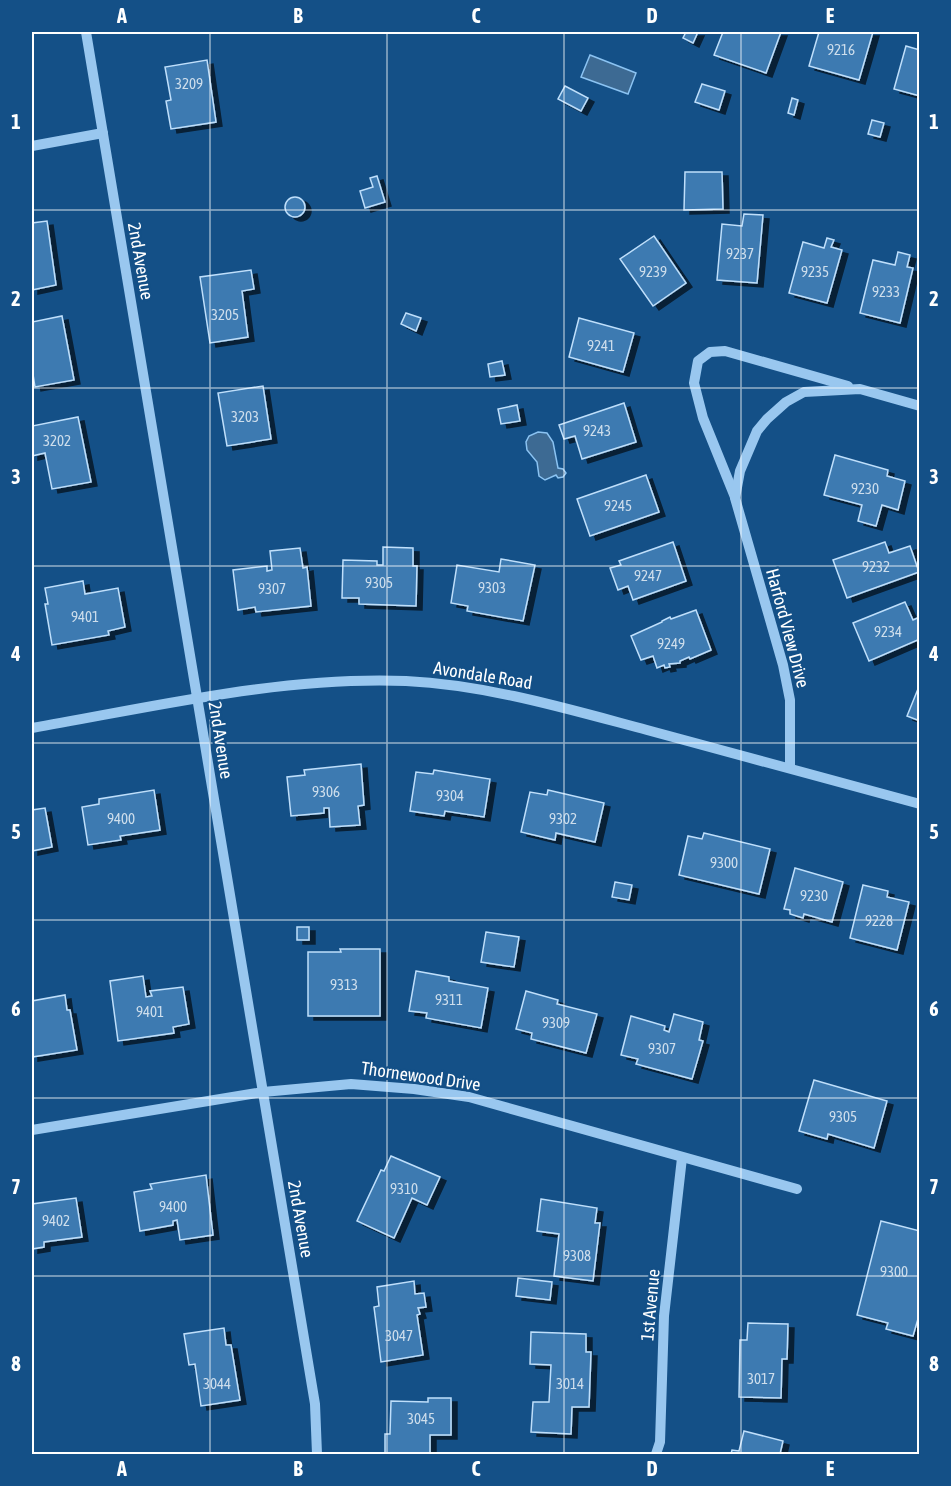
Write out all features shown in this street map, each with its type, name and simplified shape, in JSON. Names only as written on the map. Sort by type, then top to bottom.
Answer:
[{"type":"street","name":"2nd Avenue","points":[[86,32],[315,1404],[317,1455]]},
{"type":"street","points":[[32,146],[103,133]]},
{"type":"street","name":"Harford View Drive","points":[[790,768],[788,688],[735,498],[703,418],[694,383],[698,361],[710,352],[725,351],[920,406]]},
{"type":"street","name":"Harford View Drive","points":[[735,498],[740,471],[748,450],[767,418],[786,402],[804,392],[860,389]]},
{"type":"street","name":"Avondale Road","points":[[32,728],[289,685],[349,681],[407,681],[468,687],[536,700],[920,804]]},
{"type":"street","name":"Thornewood Drive","points":[[32,1130],[263,1092],[351,1084],[414,1089],[469,1097],[797,1189]]},
{"type":"street","name":"1st Avenue","points":[[656,1455],[660,1442],[664,1316],[682,1158]]},
{"type":"water","points":[[590,55],[636,73],[628,94],[581,77]]},
{"type":"water","points":[[538,432],[547,433],[553,442],[558,468],[563,469],[566,473],[563,477],[558,478],[556,475],[545,480],[539,476],[537,462],[527,450],[526,442],[529,436]]},
{"type":"building","points":[[686,32],[698,32],[693,43],[683,38]]},
{"type":"building","points":[[723,32],[781,32],[766,73],[714,55]]},
{"type":"building","points":[[819,32],[873,32],[859,80],[809,66]]},
{"type":"building","points":[[906,46],[920,50],[920,96],[894,89]]},
{"type":"building","points":[[207,60],[216,122],[171,129],[166,101],[171,100],[165,67]]},
{"type":"building","points":[[702,84],[725,91],[719,110],[695,102]]},
{"type":"building","points":[[565,86],[588,98],[581,111],[558,99]]},
{"type":"building","points":[[792,98],[798,100],[794,115],[788,113]]},
{"type":"building","points":[[872,120],[884,123],[880,137],[868,134]]},
{"type":"building","points":[[685,172],[722,172],[723,209],[684,210]]},
{"type":"building","points":[[377,176],[385,202],[365,208],[360,191],[373,187],[370,178]]},
{"type":"building","points":[[291,197],[299,197],[305,203],[305,211],[299,217],[291,217],[285,211],[285,203]]},
{"type":"building","points":[[744,214],[763,215],[757,283],[717,280],[722,224],[742,226]]},
{"type":"building","points":[[47,221],[56,285],[32,290],[32,223]]},
{"type":"building","points":[[654,236],[686,283],[653,306],[620,259]]},
{"type":"building","points":[[827,238],[834,240],[831,247],[842,250],[827,303],[789,293],[803,242],[824,248]]},
{"type":"building","points":[[898,252],[910,255],[907,267],[913,268],[900,323],[860,313],[873,260],[895,265]]},
{"type":"building","points":[[251,270],[254,289],[242,291],[248,337],[210,343],[200,277]]},
{"type":"building","points":[[406,313],[421,318],[416,331],[401,324]]},
{"type":"building","points":[[62,316],[74,380],[35,387],[32,368],[32,322]]},
{"type":"building","points":[[579,318],[634,333],[623,372],[569,357]]},
{"type":"building","points":[[502,361],[505,375],[490,377],[488,364]]},
{"type":"building","points":[[263,386],[271,439],[227,446],[218,393]]},
{"type":"building","points":[[624,403],[636,442],[582,459],[575,436],[564,439],[559,425]]},
{"type":"building","points":[[517,405],[520,421],[501,424],[498,409]]},
{"type":"building","points":[[78,417],[91,482],[52,489],[45,453],[32,456],[32,426]]},
{"type":"building","points":[[835,455],[888,470],[887,476],[905,481],[898,510],[882,505],[876,526],[858,521],[862,505],[824,495]]},
{"type":"building","points":[[646,475],[659,512],[590,536],[577,499]]},
{"type":"building","points":[[673,542],[686,581],[633,600],[628,586],[618,590],[610,568],[621,565],[619,561]]},
{"type":"building","points":[[885,542],[889,553],[910,546],[919,572],[847,598],[833,560]]},
{"type":"building","points":[[383,547],[413,548],[413,566],[417,566],[416,606],[359,604],[359,598],[342,598],[343,560],[377,561],[377,565],[383,565]]},
{"type":"building","points":[[300,548],[303,568],[307,567],[311,606],[256,612],[255,607],[238,610],[233,570],[267,566],[267,571],[272,570],[270,551]]},
{"type":"building","points":[[501,559],[535,565],[523,621],[467,611],[468,606],[451,603],[457,565],[499,572]]},
{"type":"building","points":[[83,581],[85,594],[118,588],[125,627],[108,631],[109,635],[52,645],[45,604],[48,604],[45,588]]},
{"type":"building","points":[[905,602],[913,620],[920,617],[920,639],[869,661],[853,623]]},
{"type":"building","points":[[696,610],[711,650],[690,659],[689,657],[680,663],[669,664],[670,667],[665,668],[664,665],[657,668],[653,656],[641,660],[631,636],[670,617],[671,619]]},
{"type":"building","points":[[920,684],[920,721],[907,716]]},
{"type":"building","points":[[361,764],[364,805],[358,806],[360,825],[330,827],[329,808],[324,808],[324,813],[291,816],[287,777],[305,775],[304,770]]},
{"type":"building","points":[[434,770],[490,779],[484,817],[445,811],[444,816],[410,811],[416,772],[433,774]]},
{"type":"building","points":[[154,790],[160,830],[120,836],[121,840],[88,845],[82,807],[99,804],[99,799]]},
{"type":"building","points":[[548,790],[604,803],[595,842],[556,833],[555,840],[521,832],[530,792],[547,795]]},
{"type":"building","points":[[45,808],[52,847],[32,851],[32,810]]},
{"type":"building","points":[[704,833],[770,849],[759,894],[679,875],[688,836],[702,839]]},
{"type":"building","points":[[795,868],[843,882],[832,922],[804,914],[803,918],[790,914],[790,910],[784,909]]},
{"type":"building","points":[[615,882],[632,885],[629,900],[612,897]]},
{"type":"building","points":[[863,885],[888,891],[887,897],[909,902],[897,950],[850,938]]},
{"type":"building","points":[[297,927],[309,927],[309,940],[297,940]]},
{"type":"building","points":[[486,932],[519,937],[514,967],[481,962]]},
{"type":"building","points":[[340,949],[380,949],[380,1016],[308,1016],[308,952],[341,952]]},
{"type":"building","points":[[416,971],[449,977],[449,981],[488,988],[481,1028],[426,1018],[427,1013],[409,1011]]},
{"type":"building","points":[[143,976],[146,997],[152,996],[150,991],[183,987],[189,1024],[173,1027],[174,1033],[118,1041],[110,981]]},
{"type":"building","points":[[526,991],[558,1000],[557,1004],[597,1014],[586,1053],[531,1039],[532,1033],[516,1029]]},
{"type":"building","points":[[65,995],[77,1050],[32,1057],[32,1001]]},
{"type":"building","points":[[674,1014],[703,1022],[699,1040],[703,1041],[692,1079],[636,1064],[638,1059],[621,1055],[631,1016],[665,1026],[664,1030],[669,1032]]},
{"type":"building","points":[[814,1080],[887,1101],[874,1148],[828,1134],[827,1139],[799,1131]]},
{"type":"building","points":[[391,1156],[440,1177],[427,1205],[412,1198],[394,1238],[357,1221],[381,1170],[384,1171]]},
{"type":"building","points":[[206,1175],[213,1235],[180,1240],[177,1220],[173,1221],[173,1225],[140,1231],[134,1192],[152,1189],[150,1184]]},
{"type":"building","points":[[76,1198],[82,1237],[44,1242],[44,1247],[32,1249],[32,1204]]},
{"type":"building","points":[[541,1199],[597,1208],[595,1223],[600,1223],[593,1281],[554,1276],[559,1234],[537,1231]]},
{"type":"building","points":[[881,1221],[920,1231],[920,1312],[913,1336],[886,1329],[888,1323],[857,1315]]},
{"type":"building","points":[[518,1278],[552,1282],[550,1300],[516,1296]]},
{"type":"building","points":[[414,1281],[415,1294],[424,1293],[426,1307],[418,1308],[420,1314],[417,1315],[423,1355],[381,1362],[374,1307],[379,1306],[377,1287]]},
{"type":"building","points":[[748,1323],[788,1324],[787,1359],[782,1359],[781,1398],[739,1397],[740,1340],[747,1340]]},
{"type":"building","points":[[224,1328],[226,1345],[231,1345],[240,1400],[201,1406],[195,1364],[189,1365],[184,1334]]},
{"type":"building","points":[[531,1332],[586,1334],[586,1352],[591,1352],[589,1407],[572,1407],[571,1434],[531,1432],[533,1402],[549,1402],[551,1365],[530,1364]]},
{"type":"building","points":[[428,1398],[451,1398],[451,1435],[430,1435],[430,1454],[385,1454],[385,1434],[390,1434],[391,1401],[428,1402]]},
{"type":"building","points":[[744,1431],[783,1441],[780,1454],[731,1454],[732,1450],[739,1451]]}]
